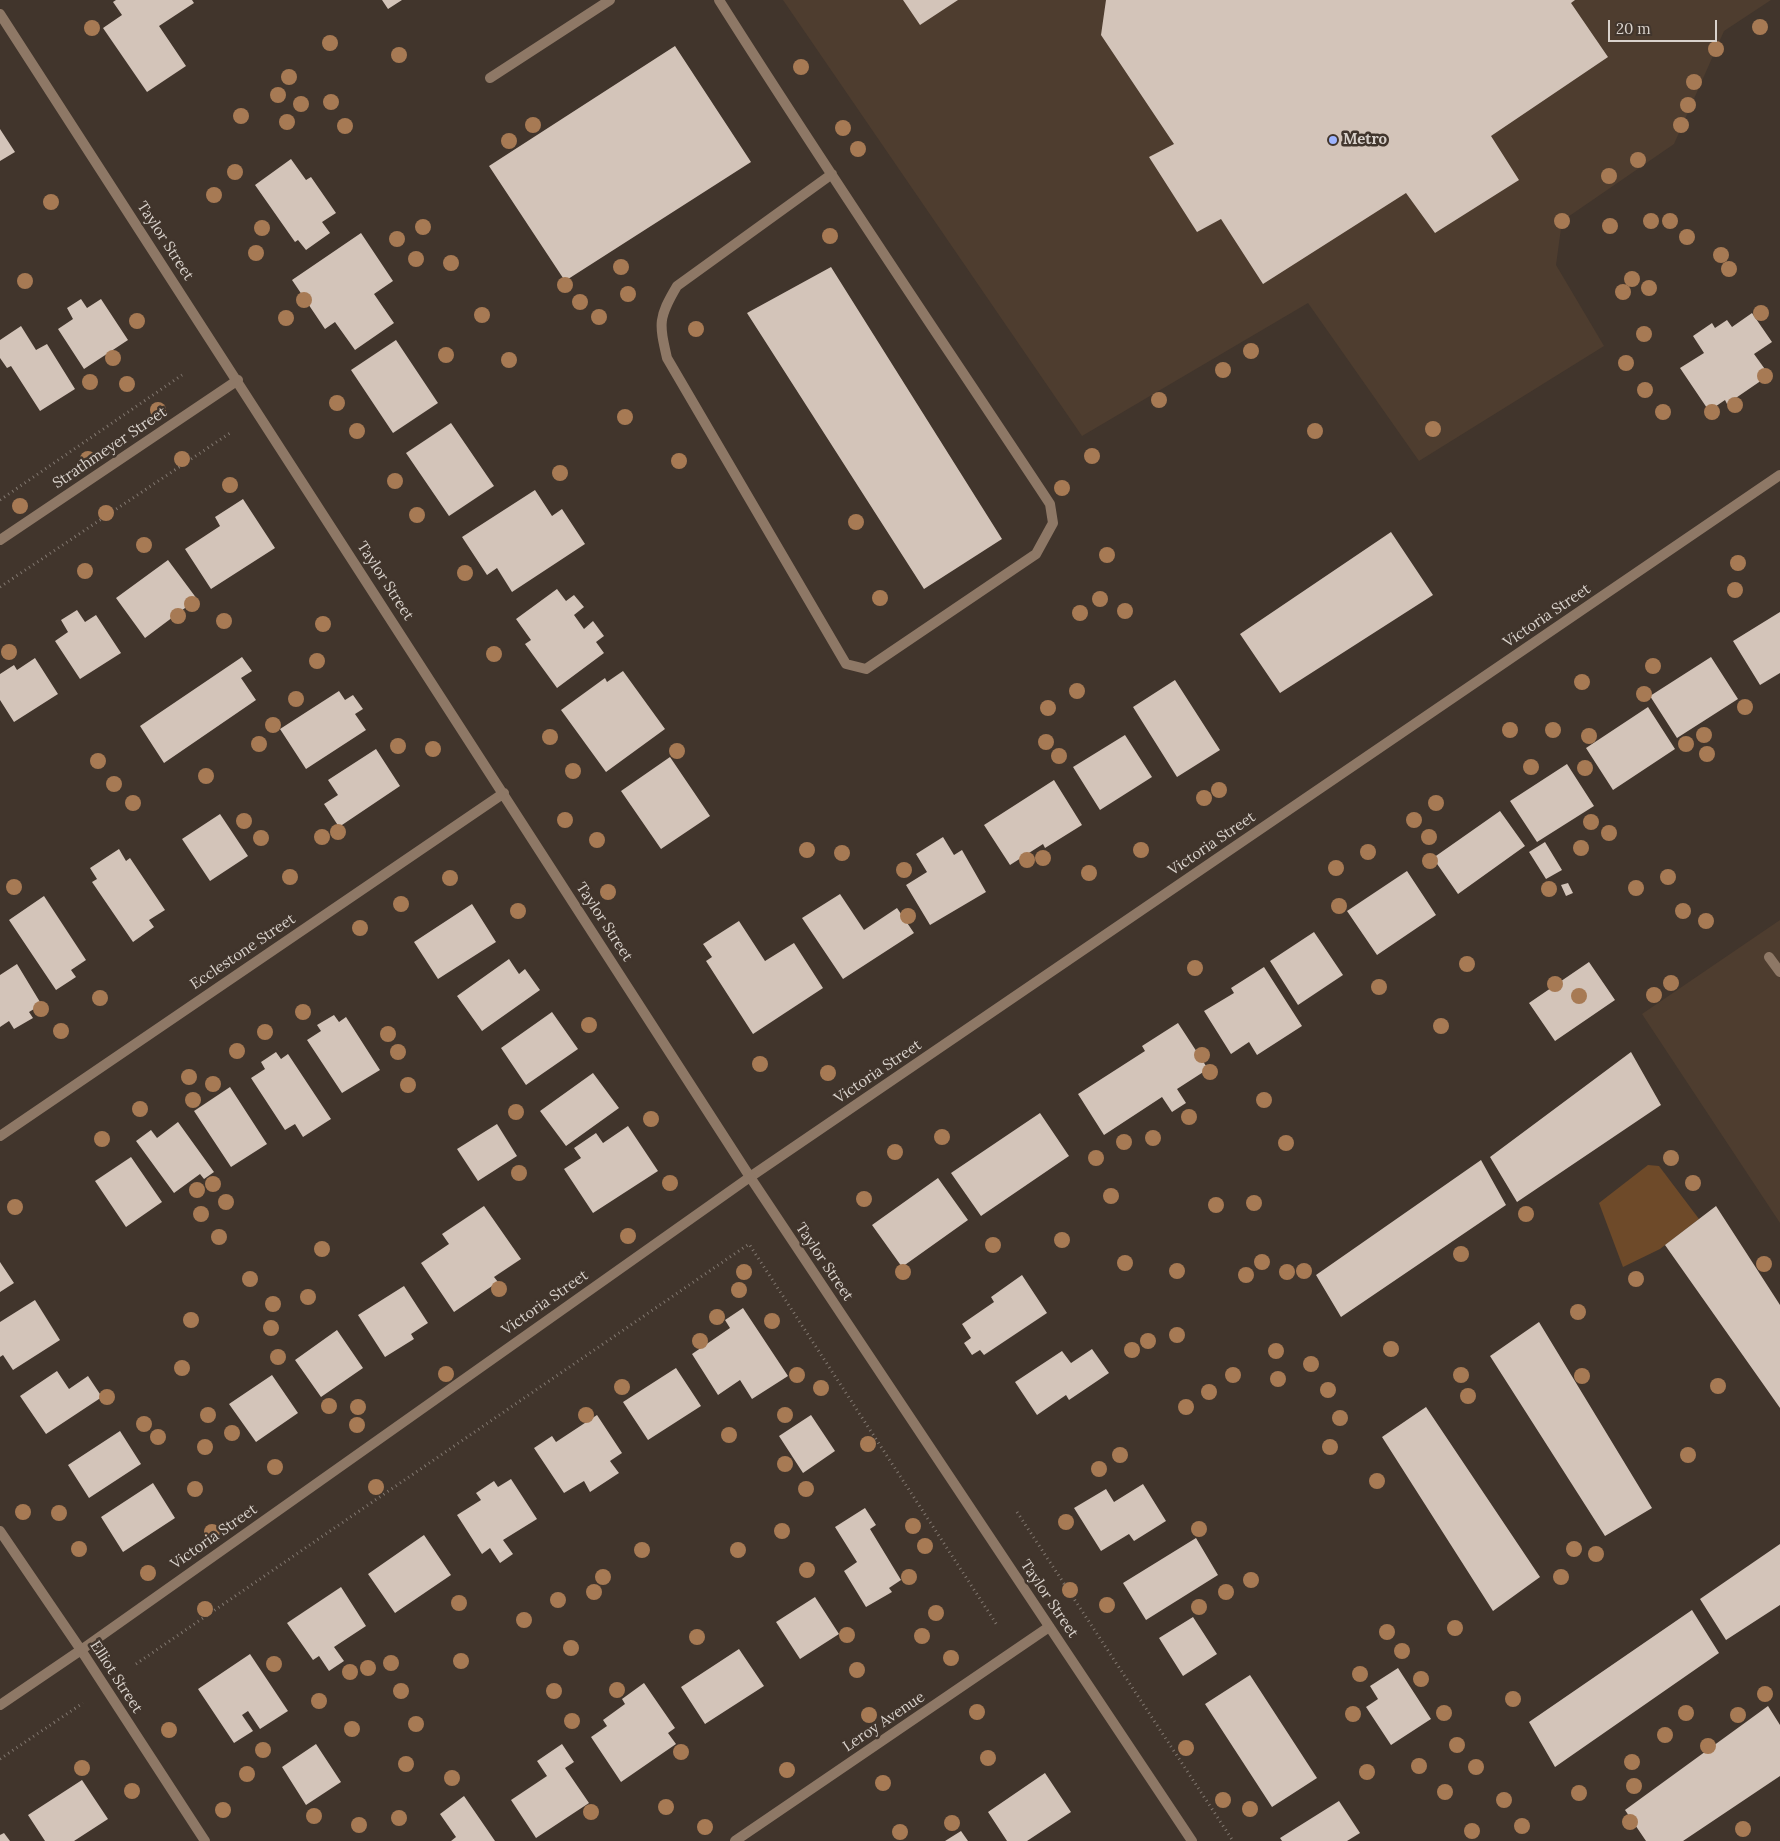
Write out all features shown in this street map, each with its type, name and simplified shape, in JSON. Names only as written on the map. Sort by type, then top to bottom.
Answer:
[{"type":"street","points":[[490,78],[610,0]]},
{"type":"street","points":[[719,0],[1050,504],[1053,523],[1036,554],[866,669],[846,664],[667,358],[660,329],[665,306],[677,286],[832,174]]},
{"type":"street","name":"Taylor Street","points":[[0,14],[238,380],[750,1177],[1192,1841]]},
{"type":"street","name":"Strathmeyer Street","points":[[0,540],[238,380]]},
{"type":"street","name":"Victoria Street","points":[[0,1705],[81,1650],[750,1177],[1780,475]]},
{"type":"street","name":"Ecclestone Street","points":[[0,1136],[504,793]]},
{"type":"street","points":[[1769,957],[1780,972]]},
{"type":"street","name":"Elliot Street","points":[[0,1531],[81,1650],[205,1841]]},
{"type":"street","name":"Leroy Avenue","points":[[735,1841],[1049,1627]]},
{"type":"path","points":[[0,500],[182,375]]},
{"type":"path","points":[[0,587],[230,433]]},
{"type":"path","points":[[136,1664],[749,1244],[996,1625]]},
{"type":"path","points":[[1017,1512],[1232,1841]]},
{"type":"path","points":[[0,1759],[83,1703]]},
{"type":"shaded area","points":[[783,0],[1771,0],[1724,31],[1674,144],[1562,221],[1556,265],[1604,346],[1419,461],[1308,303],[1082,436]]},
{"type":"shaded area","points":[[1780,920],[1780,1223],[1642,1014]]},
{"type":"shaded area","points":[[1648,1165],[1659,1166],[1699,1219],[1660,1249],[1623,1267],[1599,1203]]},
{"type":"building","points":[[116,0],[192,0],[194,3],[159,26],[186,66],[147,92],[103,28],[122,15],[113,2]]},
{"type":"building","points":[[382,0],[402,0],[388,9]]},
{"type":"building","points":[[903,0],[958,0],[920,25]]},
{"type":"building","name":"Metro","points":[[1106,0],[1575,0],[1571,3],[1608,57],[1491,136],[1519,180],[1435,233],[1406,193],[1263,284],[1221,219],[1197,232],[1149,157],[1174,144],[1101,35]]},
{"type":"building","points":[[675,46],[751,162],[565,281],[489,166]]},
{"type":"building","points":[[0,129],[15,152],[0,161]]},
{"type":"building","points":[[291,159],[306,180],[311,177],[336,213],[322,222],[330,233],[306,250],[298,240],[295,242],[255,185]]},
{"type":"building","points":[[361,233],[393,281],[374,294],[394,323],[355,350],[335,322],[325,329],[292,280]]},
{"type":"building","points":[[831,267],[1002,539],[924,589],[747,313]]},
{"type":"building","points":[[81,299],[87,308],[101,299],[128,340],[84,369],[58,329],[73,319],[67,308]]},
{"type":"building","points":[[1752,313],[1772,342],[1754,354],[1767,372],[1765,378],[1727,404],[1725,400],[1709,411],[1680,368],[1704,353],[1693,336],[1712,323],[1715,328],[1727,320],[1732,327]]},
{"type":"building","points":[[21,326],[36,350],[47,344],[75,389],[40,411],[11,366],[7,368],[0,358],[0,340]]},
{"type":"building","points":[[396,340],[438,403],[393,433],[351,370]]},
{"type":"building","points":[[451,423],[494,486],[449,516],[406,453]]},
{"type":"building","points":[[535,490],[552,516],[562,509],[585,544],[512,592],[497,568],[487,575],[462,537]]},
{"type":"building","points":[[243,499],[275,548],[211,589],[185,549],[220,526],[215,517]]},
{"type":"building","points":[[1391,532],[1433,595],[1280,693],[1240,634]]},
{"type":"building","points":[[168,560],[197,599],[145,638],[116,598]]},
{"type":"building","points":[[557,589],[566,601],[574,595],[584,607],[574,615],[584,629],[593,621],[604,636],[596,642],[604,653],[557,688],[525,644],[531,640],[516,619]]},
{"type":"building","points":[[77,610],[85,622],[96,615],[121,653],[80,679],[55,641],[68,632],[61,620]]},
{"type":"building","points":[[1780,612],[1780,673],[1760,685],[1733,641]]},
{"type":"building","points":[[242,657],[252,671],[241,678],[256,700],[164,763],[140,726]]},
{"type":"building","points":[[1711,657],[1738,699],[1677,738],[1650,696]]},
{"type":"building","points":[[35,658],[58,694],[14,722],[0,700],[0,674],[14,665],[17,670]]},
{"type":"building","points":[[623,671],[665,729],[606,772],[561,710],[605,678],[607,682]]},
{"type":"building","points":[[1175,680],[1220,750],[1177,777],[1133,707]]},
{"type":"building","points":[[339,691],[345,700],[353,695],[363,709],[355,714],[366,730],[306,769],[280,729]]},
{"type":"building","points":[[1648,707],[1675,749],[1613,790],[1586,748]]},
{"type":"building","points":[[1125,735],[1152,777],[1100,810],[1073,767]]},
{"type":"building","points":[[376,749],[400,786],[339,827],[324,804],[338,795],[328,780]]},
{"type":"building","points":[[670,757],[710,816],[661,849],[621,791]]},
{"type":"building","points":[[1567,764],[1594,806],[1537,842],[1510,801]]},
{"type":"building","points":[[1054,780],[1082,825],[1045,848],[1043,844],[1010,865],[984,825]]},
{"type":"building","points":[[1500,811],[1525,846],[1458,894],[1433,858]]},
{"type":"building","points":[[220,814],[248,856],[210,881],[182,839]]},
{"type":"building","points":[[943,837],[954,855],[962,850],[986,892],[930,925],[906,885],[927,872],[916,854]]},
{"type":"building","points":[[1545,842],[1562,870],[1546,879],[1529,852]]},
{"type":"building","points":[[119,849],[126,861],[130,858],[165,910],[149,920],[154,927],[133,942],[92,882],[97,879],[90,868]]},
{"type":"building","points":[[1407,871],[1436,915],[1377,955],[1347,911]]},
{"type":"building","points":[[1568,883],[1573,893],[1566,896],[1561,885]]},
{"type":"building","points":[[840,894],[864,930],[897,908],[914,933],[843,979],[802,918]]},
{"type":"building","points":[[44,896],[86,960],[71,970],[76,977],[56,990],[9,920]]},
{"type":"building","points":[[472,904],[496,942],[438,979],[414,942]]},
{"type":"building","points":[[739,921],[765,961],[794,943],[823,988],[753,1034],[706,961],[712,957],[703,944]]},
{"type":"building","points":[[1314,932],[1343,975],[1298,1005],[1270,961]]},
{"type":"building","points":[[509,959],[519,974],[525,969],[540,990],[482,1031],[457,996]]},
{"type":"building","points":[[1589,962],[1615,1000],[1555,1041],[1529,1003]]},
{"type":"building","points":[[17,964],[40,1002],[39,1006],[29,1012],[33,1018],[14,1029],[9,1021],[0,1027],[0,975]]},
{"type":"building","points":[[1264,967],[1302,1026],[1257,1055],[1249,1042],[1231,1054],[1204,1011],[1234,993],[1231,988]]},
{"type":"building","points":[[552,1012],[578,1049],[526,1085],[501,1048]]},
{"type":"building","points":[[334,1015],[339,1022],[346,1017],[380,1070],[342,1093],[307,1040],[321,1031],[317,1025]]},
{"type":"building","points":[[1178,1023],[1208,1069],[1177,1089],[1186,1103],[1172,1112],[1162,1097],[1104,1135],[1078,1094],[1145,1051],[1142,1046]]},
{"type":"building","points":[[276,1052],[281,1059],[288,1054],[331,1119],[303,1137],[295,1124],[285,1130],[251,1078],[265,1069],[261,1062]]},
{"type":"building","points":[[1631,1052],[1661,1105],[1517,1202],[1490,1157]]},
{"type":"building","points":[[593,1073],[619,1108],[566,1146],[540,1111]]},
{"type":"building","points":[[230,1087],[267,1144],[231,1167],[194,1111]]},
{"type":"building","points":[[1040,1113],[1069,1156],[981,1216],[951,1173]]},
{"type":"building","points":[[178,1122],[214,1172],[204,1179],[200,1174],[174,1193],[136,1141],[151,1130],[157,1138]]},
{"type":"building","points":[[497,1124],[517,1156],[478,1181],[457,1149]]},
{"type":"building","points":[[628,1126],[658,1171],[593,1213],[564,1169],[581,1158],[574,1148],[596,1133],[603,1143]]},
{"type":"building","points":[[131,1157],[162,1202],[126,1227],[95,1181]]},
{"type":"building","points":[[1481,1160],[1506,1205],[1341,1317],[1316,1275]]},
{"type":"building","points":[[938,1178],[968,1220],[902,1267],[872,1225]]},
{"type":"building","points":[[484,1206],[521,1259],[494,1277],[498,1282],[454,1312],[421,1263],[449,1244],[442,1234]]},
{"type":"building","points":[[1716,1206],[1780,1305],[1780,1408],[1665,1245]]},
{"type":"building","points":[[0,1262],[14,1283],[0,1292]]},
{"type":"building","points":[[1022,1275],[1047,1313],[984,1355],[980,1350],[972,1355],[964,1343],[971,1338],[962,1324],[994,1302],[991,1297]]},
{"type":"building","points":[[404,1286],[428,1323],[411,1334],[414,1339],[385,1357],[358,1315]]},
{"type":"building","points":[[35,1300],[60,1340],[13,1370],[3,1355],[0,1357],[0,1322]]},
{"type":"building","points":[[743,1308],[788,1376],[752,1399],[740,1380],[718,1395],[692,1354],[730,1328],[725,1320]]},
{"type":"building","points":[[1539,1322],[1652,1508],[1605,1536],[1490,1356]]},
{"type":"building","points":[[337,1330],[363,1368],[321,1397],[295,1360]]},
{"type":"building","points":[[1092,1349],[1109,1373],[1069,1400],[1066,1395],[1037,1415],[1015,1382],[1062,1351],[1071,1363]]},
{"type":"building","points":[[676,1368],[701,1406],[648,1440],[623,1402]]},
{"type":"building","points":[[57,1371],[69,1389],[88,1376],[102,1397],[46,1434],[20,1396]]},
{"type":"building","points":[[272,1375],[298,1413],[256,1442],[229,1404]]},
{"type":"building","points":[[1426,1407],[1540,1577],[1493,1611],[1382,1437]]},
{"type":"building","points":[[597,1415],[622,1453],[610,1461],[619,1473],[590,1492],[584,1481],[564,1493],[534,1448],[552,1436],[556,1442]]},
{"type":"building","points":[[811,1415],[835,1451],[803,1473],[779,1436]]},
{"type":"building","points":[[120,1431],[141,1464],[89,1498],[68,1465]]},
{"type":"building","points":[[511,1479],[537,1519],[503,1540],[513,1554],[500,1563],[490,1548],[482,1554],[457,1515],[481,1500],[476,1493],[494,1481],[498,1487]]},
{"type":"building","points":[[153,1483],[175,1518],[123,1552],[101,1517]]},
{"type":"building","points":[[1143,1484],[1166,1521],[1134,1541],[1129,1534],[1101,1551],[1074,1508],[1106,1489],[1114,1502]]},
{"type":"building","points":[[865,1508],[876,1525],[870,1529],[901,1580],[889,1588],[892,1592],[866,1607],[844,1571],[857,1562],[835,1527]]},
{"type":"building","points":[[424,1535],[451,1575],[395,1613],[368,1574]]},
{"type":"building","points":[[1196,1538],[1218,1575],[1146,1620],[1123,1583]]},
{"type":"building","points":[[1780,1544],[1780,1605],[1726,1640],[1700,1599]]},
{"type":"building","points":[[341,1587],[366,1626],[334,1647],[344,1661],[329,1671],[319,1656],[313,1660],[287,1623]]},
{"type":"building","points":[[815,1597],[839,1634],[800,1659],[776,1622]]},
{"type":"building","points":[[1692,1610],[1719,1653],[1555,1767],[1529,1722]]},
{"type":"building","points":[[1193,1617],[1217,1654],[1183,1676],[1159,1638]]},
{"type":"building","points":[[739,1649],[764,1686],[705,1724],[681,1687]]},
{"type":"building","points":[[250,1654],[288,1711],[260,1729],[248,1711],[242,1715],[253,1731],[234,1743],[198,1689]]},
{"type":"building","points":[[1398,1668],[1431,1719],[1391,1745],[1366,1707],[1378,1699],[1370,1686]]},
{"type":"building","points":[[1250,1675],[1317,1778],[1272,1807],[1205,1704]]},
{"type":"building","points":[[644,1683],[675,1728],[668,1733],[676,1744],[621,1782],[591,1737],[607,1726],[603,1720],[625,1704],[622,1699]]},
{"type":"building","points":[[1768,1706],[1780,1725],[1780,1776],[1683,1841],[1646,1841],[1625,1810]]},
{"type":"building","points":[[316,1744],[341,1782],[306,1805],[282,1767]]},
{"type":"building","points":[[562,1744],[574,1762],[565,1768],[589,1803],[536,1838],[511,1800],[547,1776],[537,1761]]},
{"type":"building","points":[[1045,1773],[1071,1812],[1027,1841],[1007,1841],[988,1812]]},
{"type":"building","points":[[82,1780],[108,1819],[74,1841],[45,1841],[28,1815]]},
{"type":"building","points":[[464,1796],[495,1841],[451,1841],[456,1837],[440,1814]]},
{"type":"building","points":[[1339,1801],[1360,1833],[1347,1841],[1282,1841],[1280,1838]]},
{"type":"building","points":[[961,1831],[968,1841],[945,1841]]},
{"type":"building","points":[[4,1833],[10,1841],[0,1841],[0,1835]]},
{"type":"place","name":"Metro","points":[[1333,140]]}]
